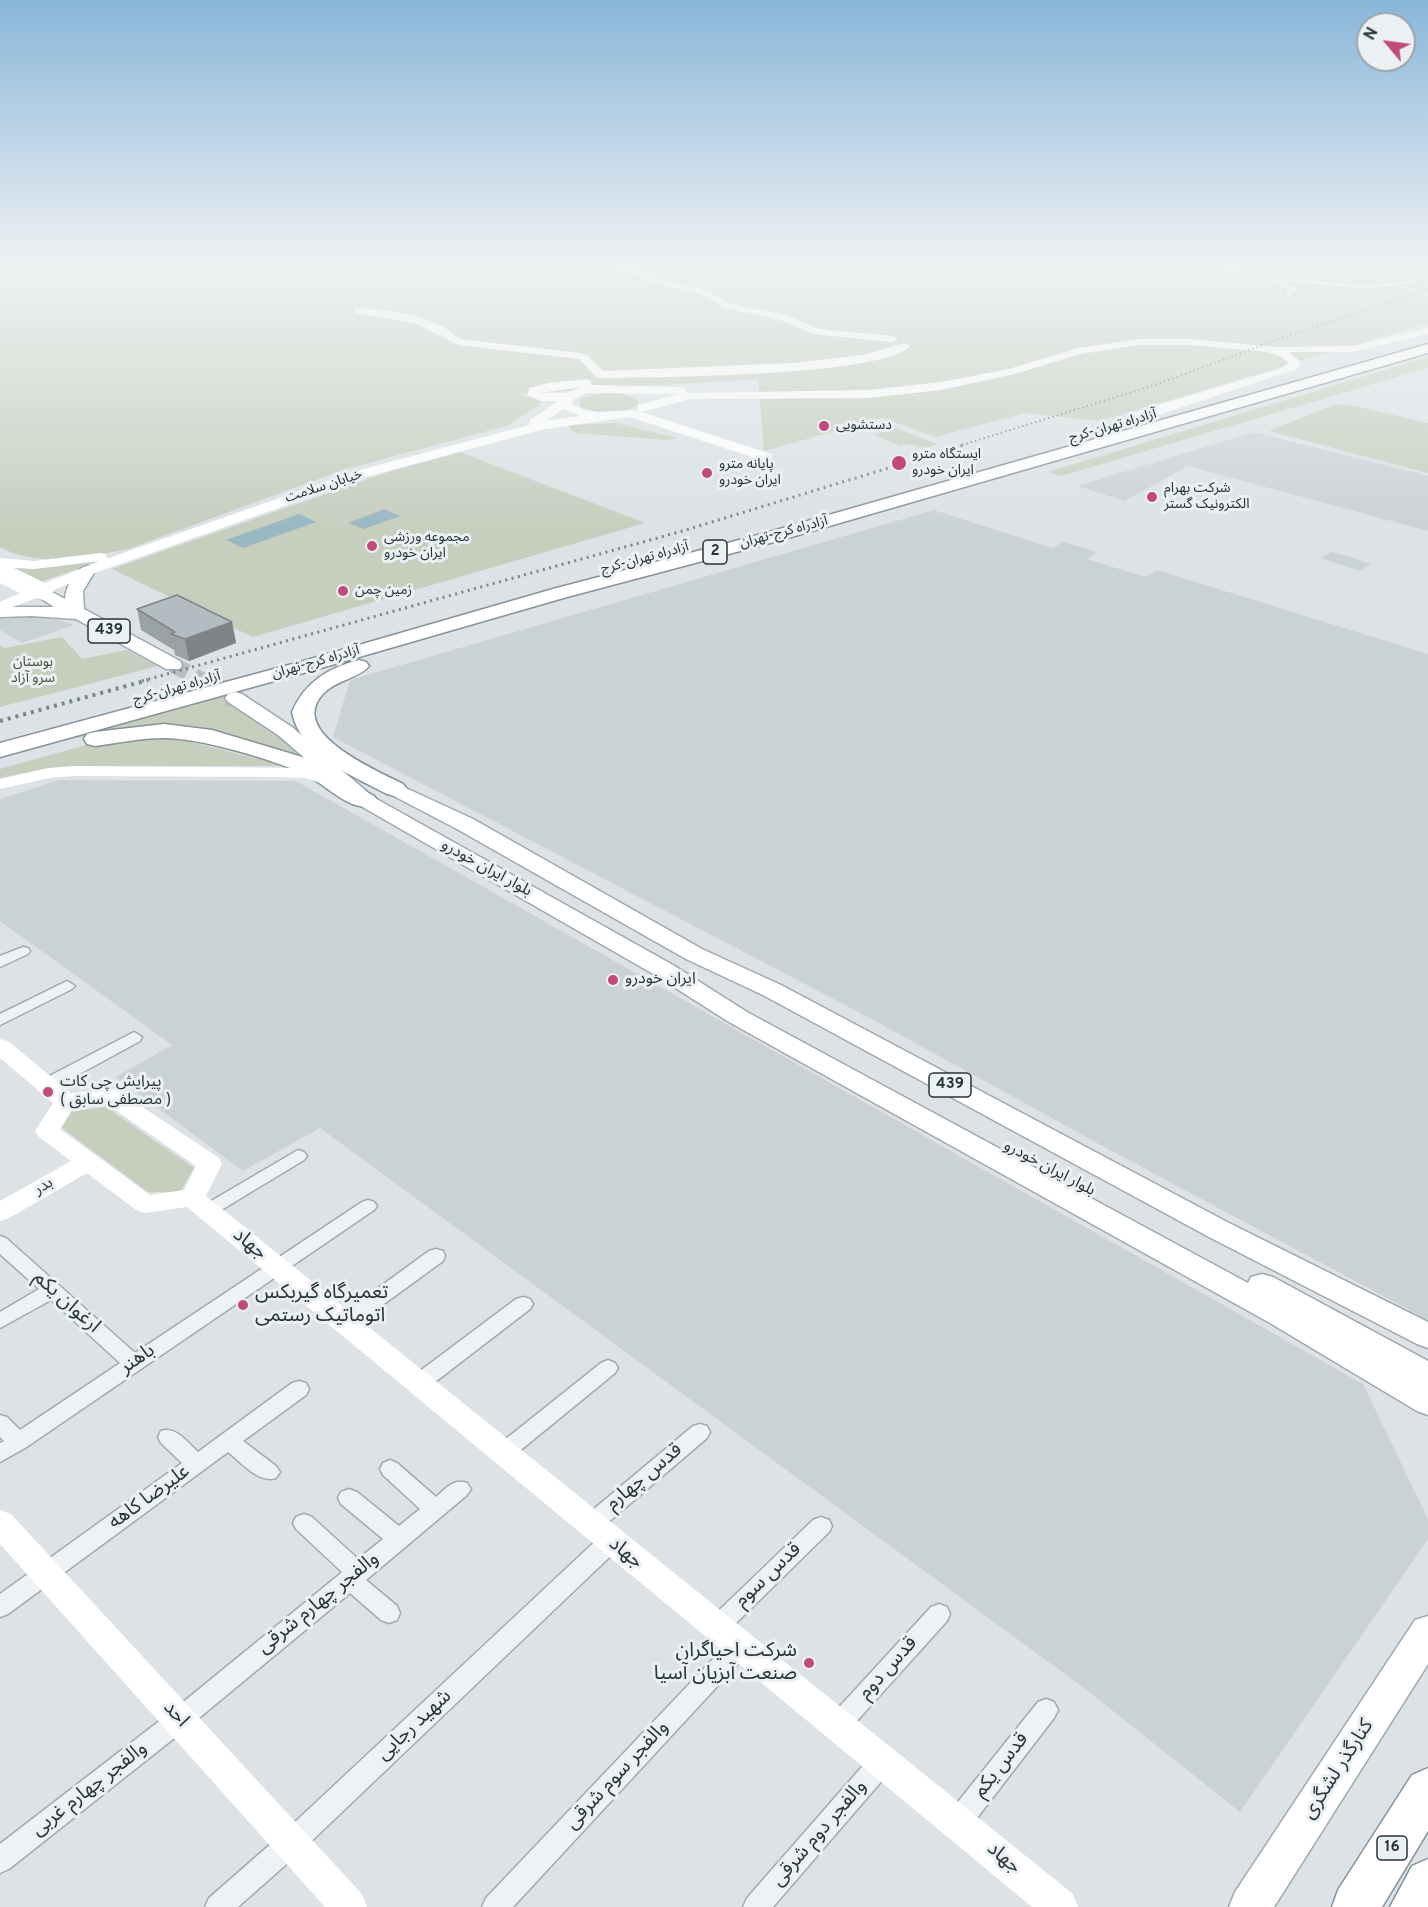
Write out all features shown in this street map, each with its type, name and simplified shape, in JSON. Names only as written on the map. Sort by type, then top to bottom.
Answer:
[{"type":"highway","name":"آزادراه تهران-کرج","points":[[0,738],[540,587],[766,527],[1116,425],[1301,376],[1377,352]]},
{"type":"highway","name":"آزادراه کرج-تهران","points":[[0,750],[307,666],[560,593],[768,538],[1414,352]]},
{"type":"highway","points":[[395,789],[351,765],[317,741],[308,731],[302,719],[305,702],[319,684],[338,673],[654,578],[768,538]]},
{"type":"highway","points":[[0,761],[92,739],[164,731],[212,737],[301,764],[317,771],[330,782],[366,801]]},
{"type":"highway","name":"16","points":[[1355,1907],[1428,1790]]},
{"type":"highway","points":[[1413,1907],[1428,1882]]},
{"type":"main road","points":[[532,352],[584,357],[600,375],[675,374],[800,367],[864,352]]},
{"type":"main road","points":[[675,374],[662,379],[600,381],[533,391],[534,395],[541,397],[566,399],[584,391],[618,389],[834,393],[892,390],[956,382],[1035,364],[1073,352]]},
{"type":"main road","points":[[566,399],[566,406],[572,410],[610,416],[679,397],[705,394],[892,393],[981,379],[1079,352]]},
{"type":"main road","points":[[1116,425],[1146,413],[1293,367],[1295,362],[1278,352]]},
{"type":"main road","points":[[618,389],[642,397],[645,404],[637,410]]},
{"type":"main road","name":"خیابان سلامت","points":[[36,592],[132,549],[357,471],[532,424],[554,412],[566,399]]},
{"type":"main road","points":[[637,410],[766,457]]},
{"type":"main road","name":"خیابان سلامت","points":[[36,592],[87,571],[361,474],[544,425],[610,416]]},
{"type":"main road","points":[[0,562],[34,565],[67,562],[132,549]]},
{"type":"main road","points":[[0,567],[36,592]]},
{"type":"main road","points":[[0,612],[32,611],[76,614],[72,601],[73,590],[87,571]]},
{"type":"main road","points":[[0,587],[0,578],[36,592]]},
{"type":"main road","points":[[0,605],[36,592]]},
{"type":"main road","name":"439","points":[[36,592],[173,665]]},
{"type":"main road","name":"بلوار ایران خودرو","points":[[235,698],[280,728],[366,801],[664,970],[738,1017],[1351,1354],[1428,1401]]},
{"type":"main road","points":[[0,784],[23,778],[74,771],[307,773],[330,782]]},
{"type":"main road","name":"بلوار ایران خودرو","points":[[395,789],[490,838],[694,954],[763,998],[934,1099],[1428,1376]]},
{"type":"main road","points":[[461,854],[490,838]]},
{"type":"main road","name":"بلوار ایران خودرو","points":[[694,954],[832,1021],[1219,1230],[1423,1333]]},
{"type":"main road","name":"بلوار ایران خودرو","points":[[664,970],[748,1008],[934,1099],[1428,1358]]},
{"type":"main road","points":[[0,1046],[66,1101],[112,1097],[210,1164],[199,1204],[145,1204],[46,1131],[66,1101]]},
{"type":"main road","name":"بدر","points":[[0,1201],[83,1159]]},
{"type":"main road","name":"بدر","points":[[0,1212],[83,1159]]},
{"type":"main road","name":"جهاد","points":[[199,1204],[504,1452],[600,1534],[729,1636],[1060,1907]]},
{"type":"main road","name":"احد","points":[[0,1523],[349,1907]]},
{"type":"main road","name":"کنارگذر لشگری","points":[[1250,1907],[1428,1632]]},
{"type":"main road","points":[[1380,1707],[1428,1663]]},
{"type":"street","points":[[0,962],[23,951]]},
{"type":"street","points":[[0,1020],[67,986]]},
{"type":"street","points":[[46,1085],[134,1036]]},
{"type":"street","points":[[199,1204],[298,1156]]},
{"type":"street","name":"باهنر","points":[[0,1454],[368,1206]]},
{"type":"street","name":"ارغوان یکم","points":[[0,1243],[133,1363]]},
{"type":"street","points":[[344,1323],[436,1256]]},
{"type":"street","points":[[0,1322],[52,1290]]},
{"type":"street","points":[[419,1383],[523,1304]]},
{"type":"street","points":[[504,1452],[608,1368]]},
{"type":"street","name":"علیرضا کاهه","points":[[0,1607],[299,1389]]},
{"type":"street","points":[[0,1423],[18,1442]]},
{"type":"street","name":"قدس چهارم","points":[[600,1534],[700,1432]]},
{"type":"street","points":[[168,1437],[197,1464]]},
{"type":"street","points":[[228,1441],[269,1472]]},
{"type":"street","points":[[390,1469],[435,1509]]},
{"type":"street","name":"والفجر چهارم شرقی","points":[[179,1719],[460,1489]]},
{"type":"street","points":[[349,1498],[399,1539]]},
{"type":"street","points":[[304,1523],[389,1613]]},
{"type":"street","name":"قدس سوم","points":[[729,1636],[821,1526]]},
{"type":"street","name":"شهید رجایی","points":[[218,1907],[290,1844],[600,1534]]},
{"type":"street","name":"قدس دوم","points":[[838,1725],[939,1614]]},
{"type":"street","name":"والفجر سوم شرقی","points":[[495,1907],[729,1636]]},
{"type":"street","name":"قدس یکم","points":[[958,1822],[1046,1710]]},
{"type":"street","name":"والفجر چهارم غربی","points":[[0,1860],[179,1719]]},
{"type":"street","name":"والفجر دوم شرقی","points":[[756,1907],[883,1761]]},
{"type":"shaded area","points":[[1254,432],[1428,476],[1428,531],[1188,466],[1125,501],[1077,486]]},
{"type":"shaded area","points":[[934,510],[1052,548],[1063,542],[1097,552],[1087,559],[1145,577],[1157,570],[1428,654],[1428,1320],[1110,1150],[868,1017],[333,737],[350,680]]},
{"type":"shaded area","points":[[1331,552],[1371,564],[1360,571],[1320,558]]},
{"type":"shaded area","points":[[33,617],[60,620],[74,625],[22,643],[0,630],[0,619]]},
{"type":"shaded area","points":[[59,780],[296,781],[1363,1384],[1428,1519],[1428,1539],[1240,1812],[1088,1691],[320,1128],[243,1171],[116,1077],[172,1045],[0,921],[0,799]]},
{"type":"green space","points":[[0,352],[1331,352],[1100,421],[1025,413],[936,437],[883,418],[764,451],[758,379],[520,394],[543,402],[509,425],[343,470],[128,549],[80,557],[46,559],[30,557],[0,547]]},
{"type":"green space","points":[[1428,357],[1428,368],[1061,476],[1048,472]]},
{"type":"green space","points":[[601,393],[620,393],[638,400],[639,403],[626,410],[610,413],[580,406],[580,399]]},
{"type":"green space","points":[[1335,404],[1355,406],[1428,423],[1428,473],[1269,431]]},
{"type":"green space","points":[[615,423],[678,438],[666,440],[574,433],[568,425]]},
{"type":"green space","points":[[896,428],[937,444],[924,448],[909,444],[900,446],[874,435]]},
{"type":"green space","name":"مجموعه ورزشی ایران خودرو","points":[[460,452],[645,523],[253,637],[112,569],[391,471]]},
{"type":"green space","points":[[101,560],[41,582],[4,564],[44,568]]},
{"type":"green space","name":"بوستان سرو آزاد","points":[[62,637],[82,659],[127,650],[158,666],[0,707],[0,645],[5,648]]},
{"type":"green space","points":[[221,697],[272,728],[304,761],[233,735],[188,726],[140,728],[59,741]]},
{"type":"green space","points":[[173,738],[296,766],[48,768],[0,778],[0,769],[104,740]]},
{"type":"green space","points":[[106,1107],[194,1168],[180,1192],[148,1192],[62,1128],[72,1111]]},
{"type":"water","points":[[384,509],[400,516],[364,529],[348,523]]},
{"type":"water","points":[[299,514],[316,522],[243,548],[226,540]]},
{"type":"building","points":[[177,595],[232,622],[185,639],[171,634],[175,632],[137,609]]},
{"type":"tunnel","points":[[173,665],[204,681]]},
{"type":"tunnel","points":[[201,680],[235,698]]},
{"type":"railway","points":[[962,445],[1158,384],[1244,352]]},
{"type":"railway","points":[[142,681],[679,532],[967,444]]},
{"type":"railway","points":[[0,721],[148,680]]},
{"type":"place","name":"دستشویی","points":[[824,426]]},
{"type":"place","name":"ایستگاه مترو ایران خودرو","points":[[899,463]]},
{"type":"place","name":"پایانه مترو ایران خودرو","points":[[707,473]]},
{"type":"place","name":"شرکت بهرام الکترونیک گستر","points":[[1152,497]]},
{"type":"place","name":"مجموعه ورزشی ایران خودرو","points":[[372,546]]},
{"type":"place","name":"زمین چمن","points":[[343,591]]},
{"type":"place","name":"ایران خودرو","points":[[613,980]]},
{"type":"place","name":"پیرایش چی کات ( مصطفی سابق )","points":[[48,1092]]},
{"type":"place","name":"تعمیرگاه گیربکس اتوماتیک رستمی","points":[[243,1305]]},
{"type":"place","name":"شرکت احیاگران صنعت آبزیان آسیا","points":[[809,1663]]}]
